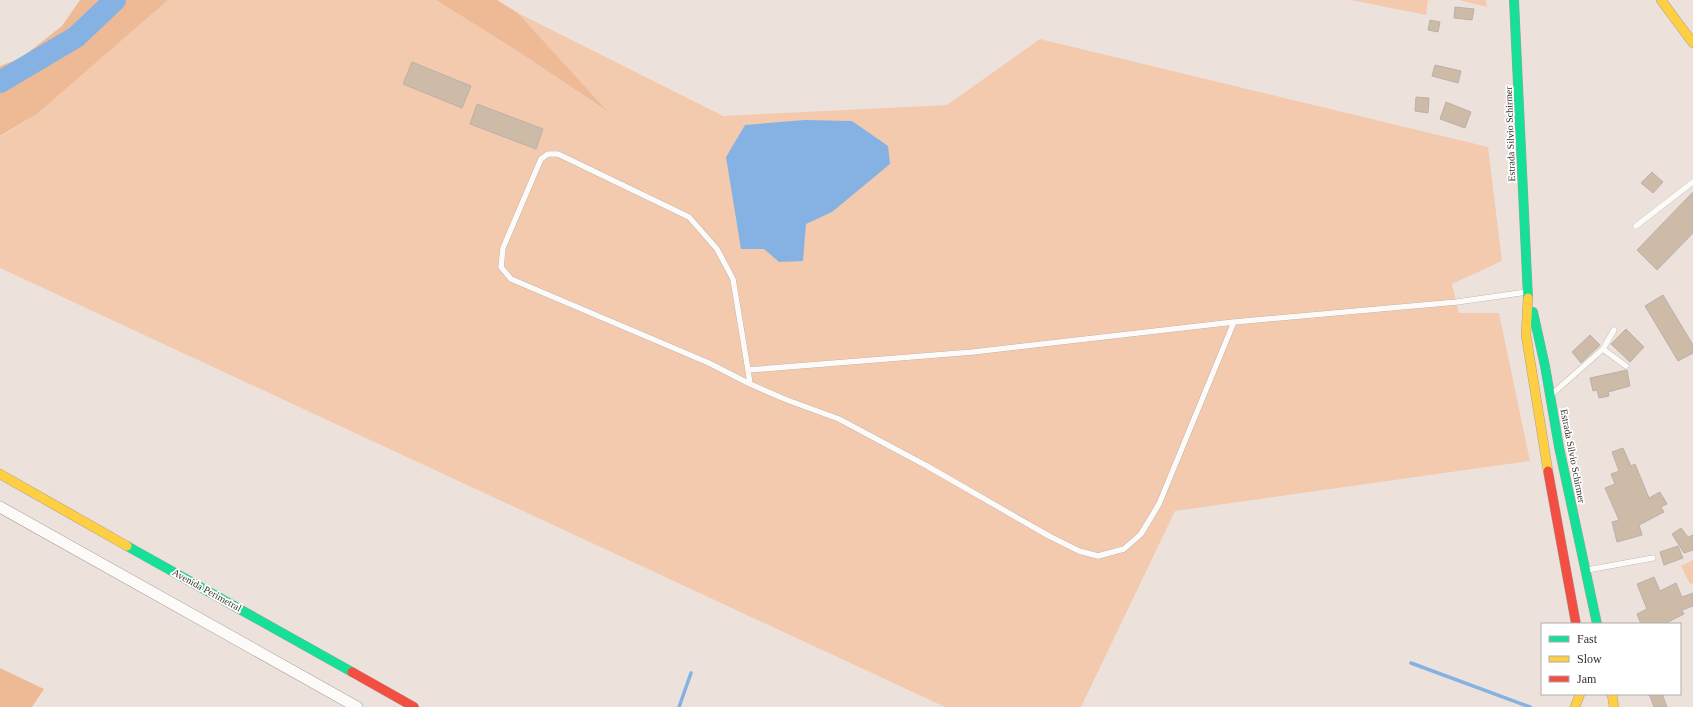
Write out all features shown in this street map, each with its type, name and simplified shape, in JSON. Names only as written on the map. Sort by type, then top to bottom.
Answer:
[{"type":"main road","name":"Estrada Silvio Schirmer","points":[[1514,0],[1528,291],[1526,335],[1545,456],[1576,623]]},
{"type":"main road","points":[[1661,0],[1693,43]]},
{"type":"main road","name":"Estrada Silvio Schirmer","points":[[1528,291],[1597,623]]},
{"type":"main road","name":"Avenida Perimetral","points":[[0,474],[414,707]]},
{"type":"main road","points":[[1575,707],[1580,695]]},
{"type":"main road","points":[[1612,695],[1614,707]]},
{"type":"street","points":[[0,507],[357,707]]},
{"type":"lane","points":[[750,384],[733,280],[717,249],[689,216],[558,154],[548,154],[541,159],[503,248],[501,267],[511,279],[710,363],[750,384],[787,400],[839,419],[927,466],[1049,536],[1078,551],[1098,556],[1124,550],[1140,534],[1159,504],[1234,322]]},
{"type":"lane","points":[[1636,226],[1693,182]]},
{"type":"lane","points":[[748,370],[973,352],[1234,322],[1457,302],[1528,291]]},
{"type":"lane","points":[[1550,396],[1603,349],[1614,330]]},
{"type":"lane","points":[[1603,349],[1626,366]]},
{"type":"lane","points":[[1585,570],[1653,558]]},
{"type":"shaded area","points":[[80,0],[168,0],[37,114],[0,136],[0,66],[21,58],[62,26]]},
{"type":"shaded area","points":[[168,0],[436,0],[522,54],[605,110],[518,13],[723,116],[947,105],[1040,39],[1488,147],[1502,261],[1452,284],[1459,313],[1499,313],[1530,461],[1175,511],[1081,707],[945,707],[0,268],[0,137],[37,114]]},
{"type":"shaded area","points":[[436,0],[497,0],[518,13],[607,111],[522,54]]},
{"type":"shaded area","points":[[1351,0],[1428,0],[1426,15]]},
{"type":"shaded area","points":[[1459,0],[1486,0],[1487,7]]},
{"type":"shaded area","points":[[1693,560],[1693,583],[1690,584],[1681,566]]},
{"type":"shaded area","points":[[0,668],[44,689],[32,707],[0,707]]},
{"type":"water","points":[[805,120],[852,121],[888,146],[890,164],[832,212],[806,224],[803,261],[779,262],[764,249],[741,249],[726,157],[745,125]]},
{"type":"building","points":[[1455,7],[1474,9],[1472,20],[1454,18]]},
{"type":"building","points":[[1430,20],[1440,22],[1438,32],[1428,30]]},
{"type":"building","points":[[412,62],[471,86],[462,108],[403,84]]},
{"type":"building","points":[[1435,65],[1461,71],[1458,83],[1432,76]]},
{"type":"building","points":[[1416,97],[1429,98],[1428,113],[1415,111]]},
{"type":"building","points":[[1446,102],[1471,112],[1465,128],[1440,119]]},
{"type":"building","points":[[477,104],[543,129],[536,149],[470,124]]},
{"type":"building","points":[[1652,172],[1663,182],[1653,193],[1641,183]]},
{"type":"building","points":[[1693,192],[1693,233],[1657,270],[1637,250]]},
{"type":"building","points":[[1663,295],[1693,345],[1693,353],[1678,361],[1645,306]]},
{"type":"building","points":[[1626,329],[1644,347],[1630,362],[1611,344]]},
{"type":"building","points":[[1590,335],[1600,345],[1581,363],[1572,352]]},
{"type":"building","points":[[1627,370],[1630,386],[1608,392],[1609,396],[1599,398],[1597,390],[1593,391],[1590,378]]},
{"type":"building","points":[[1623,448],[1631,466],[1635,464],[1649,498],[1660,492],[1667,504],[1661,507],[1664,512],[1639,525],[1642,535],[1617,542],[1612,522],[1619,520],[1605,488],[1615,484],[1611,474],[1619,471],[1612,452]]},
{"type":"building","points":[[1681,528],[1688,537],[1693,535],[1693,550],[1684,553],[1672,534]]},
{"type":"building","points":[[1678,546],[1683,558],[1664,565],[1660,552]]},
{"type":"building","points":[[1654,577],[1660,591],[1676,583],[1682,597],[1693,593],[1693,606],[1682,610],[1684,614],[1666,623],[1641,623],[1637,614],[1647,609],[1637,584]]},
{"type":"building","points":[[1649,695],[1662,695],[1667,707],[1654,707]]},
{"type":"waterway","points":[[0,82],[76,37],[115,0]]},
{"type":"waterway","points":[[1411,663],[1530,707]]},
{"type":"waterway","points":[[679,707],[691,673]]},
{"type":"traffic: fast","points":[[1514,0],[1528,298]]},
{"type":"traffic: fast","points":[[1533,312],[1545,366],[1559,447],[1597,623]]},
{"type":"traffic: fast","points":[[127,546],[352,672]]},
{"type":"traffic: slow","points":[[1661,0],[1693,43]]},
{"type":"traffic: slow","points":[[1528,298],[1526,335],[1548,471]]},
{"type":"traffic: slow","points":[[0,474],[127,546]]},
{"type":"traffic: slow","points":[[1575,707],[1580,695]]},
{"type":"traffic: slow","points":[[1612,695],[1614,707]]},
{"type":"traffic: jam","points":[[1548,471],[1576,623]]},
{"type":"traffic: jam","points":[[352,672],[414,707]]}]
